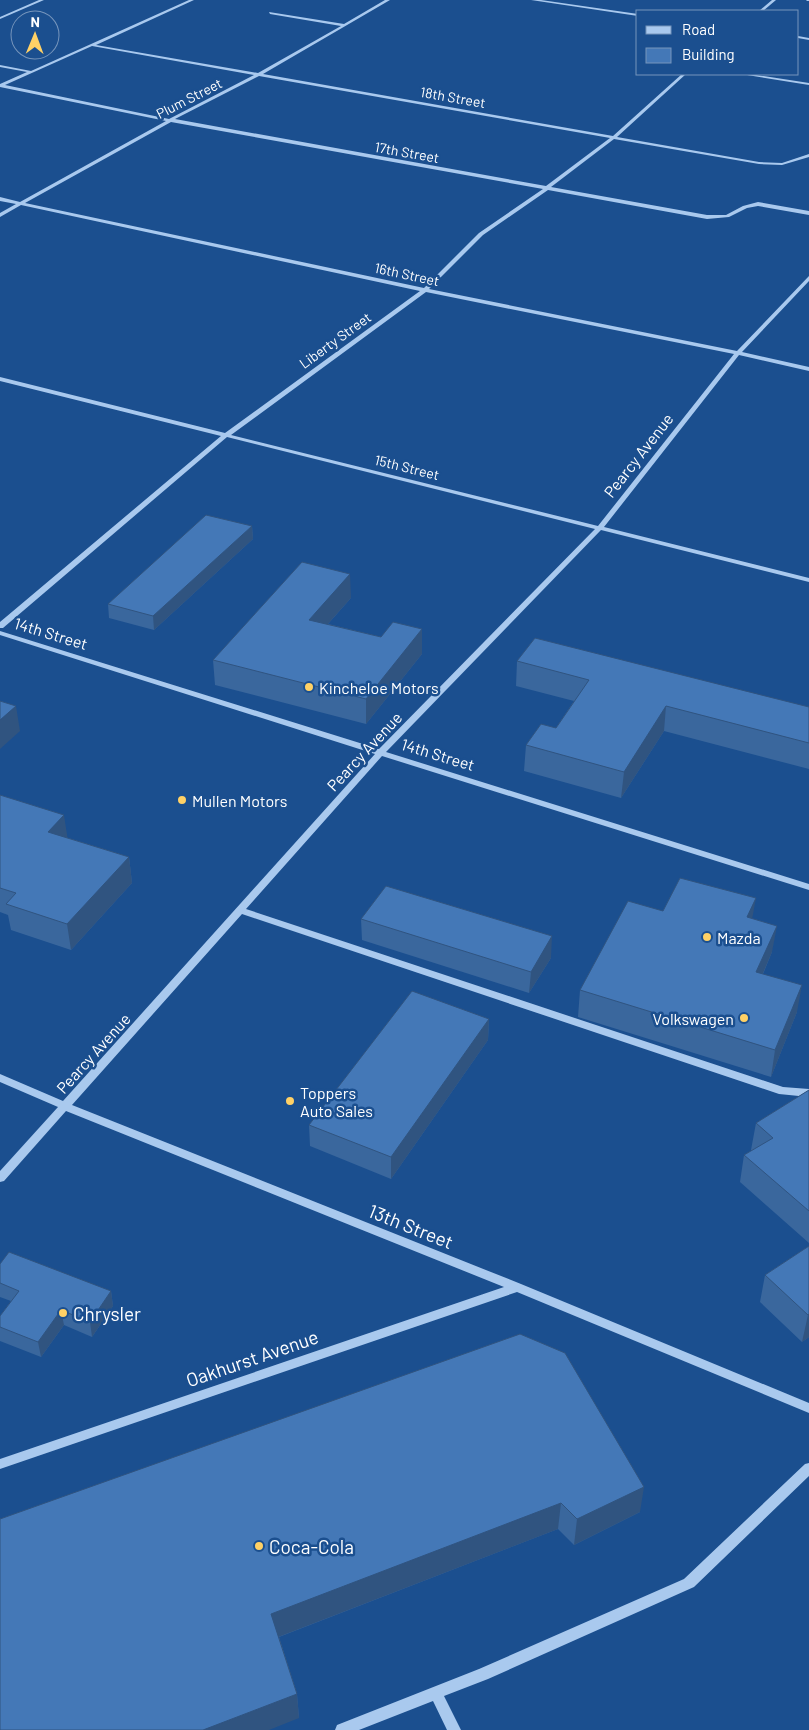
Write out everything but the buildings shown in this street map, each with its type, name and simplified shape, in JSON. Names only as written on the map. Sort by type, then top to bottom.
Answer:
[{"type":"street","points":[[0,18],[42,0]]},
{"type":"street","points":[[0,86],[192,0]]},
{"type":"street","name":"Plum Street","points":[[0,215],[170,120],[260,74],[388,0]]},
{"type":"street","points":[[533,0],[636,15]]},
{"type":"street","points":[[762,10],[774,0]]},
{"type":"street","points":[[270,13],[345,25]]},
{"type":"street","name":"18th Street","points":[[91,45],[759,163],[782,164],[809,155]]},
{"type":"street","points":[[0,66],[32,72]]},
{"type":"street","name":"Liberty Street","points":[[0,626],[225,436],[425,290],[482,234],[614,137],[683,75]]},
{"type":"street","points":[[750,75],[809,84]]},
{"type":"street","name":"17th Street","points":[[0,86],[170,120],[707,217],[728,216],[746,207],[758,204],[809,213]]},
{"type":"street","name":"16th Street","points":[[0,199],[425,290],[738,353],[809,370]]},
{"type":"street","name":"Pearcy Avenue","points":[[0,1178],[381,752],[601,527],[738,353],[809,278]]},
{"type":"street","name":"15th Street","points":[[0,379],[809,580]]},
{"type":"street","name":"14th Street","points":[[0,633],[809,887]]},
{"type":"street","points":[[240,910],[783,1091],[809,1093]]},
{"type":"street","name":"13th Street","points":[[0,1078],[65,1106],[517,1287],[809,1408]]},
{"type":"street","name":"Oakhurst Avenue","points":[[0,1464],[517,1287]]},
{"type":"street","points":[[342,1730],[483,1674],[689,1583],[809,1468]]},
{"type":"street","points":[[436,1692],[454,1730]]},
{"type":"place","name":"Kincheloe Motors","points":[[309,687]]},
{"type":"place","name":"Mullen Motors","points":[[182,800]]},
{"type":"place","name":"Mazda","points":[[707,937]]},
{"type":"place","name":"Volkswagen","points":[[744,1018]]},
{"type":"place","name":"Toppers Auto Sales","points":[[290,1101]]},
{"type":"place","name":"Chrysler","points":[[63,1313]]},
{"type":"place","name":"Coca-Cola","points":[[259,1546]]}]
